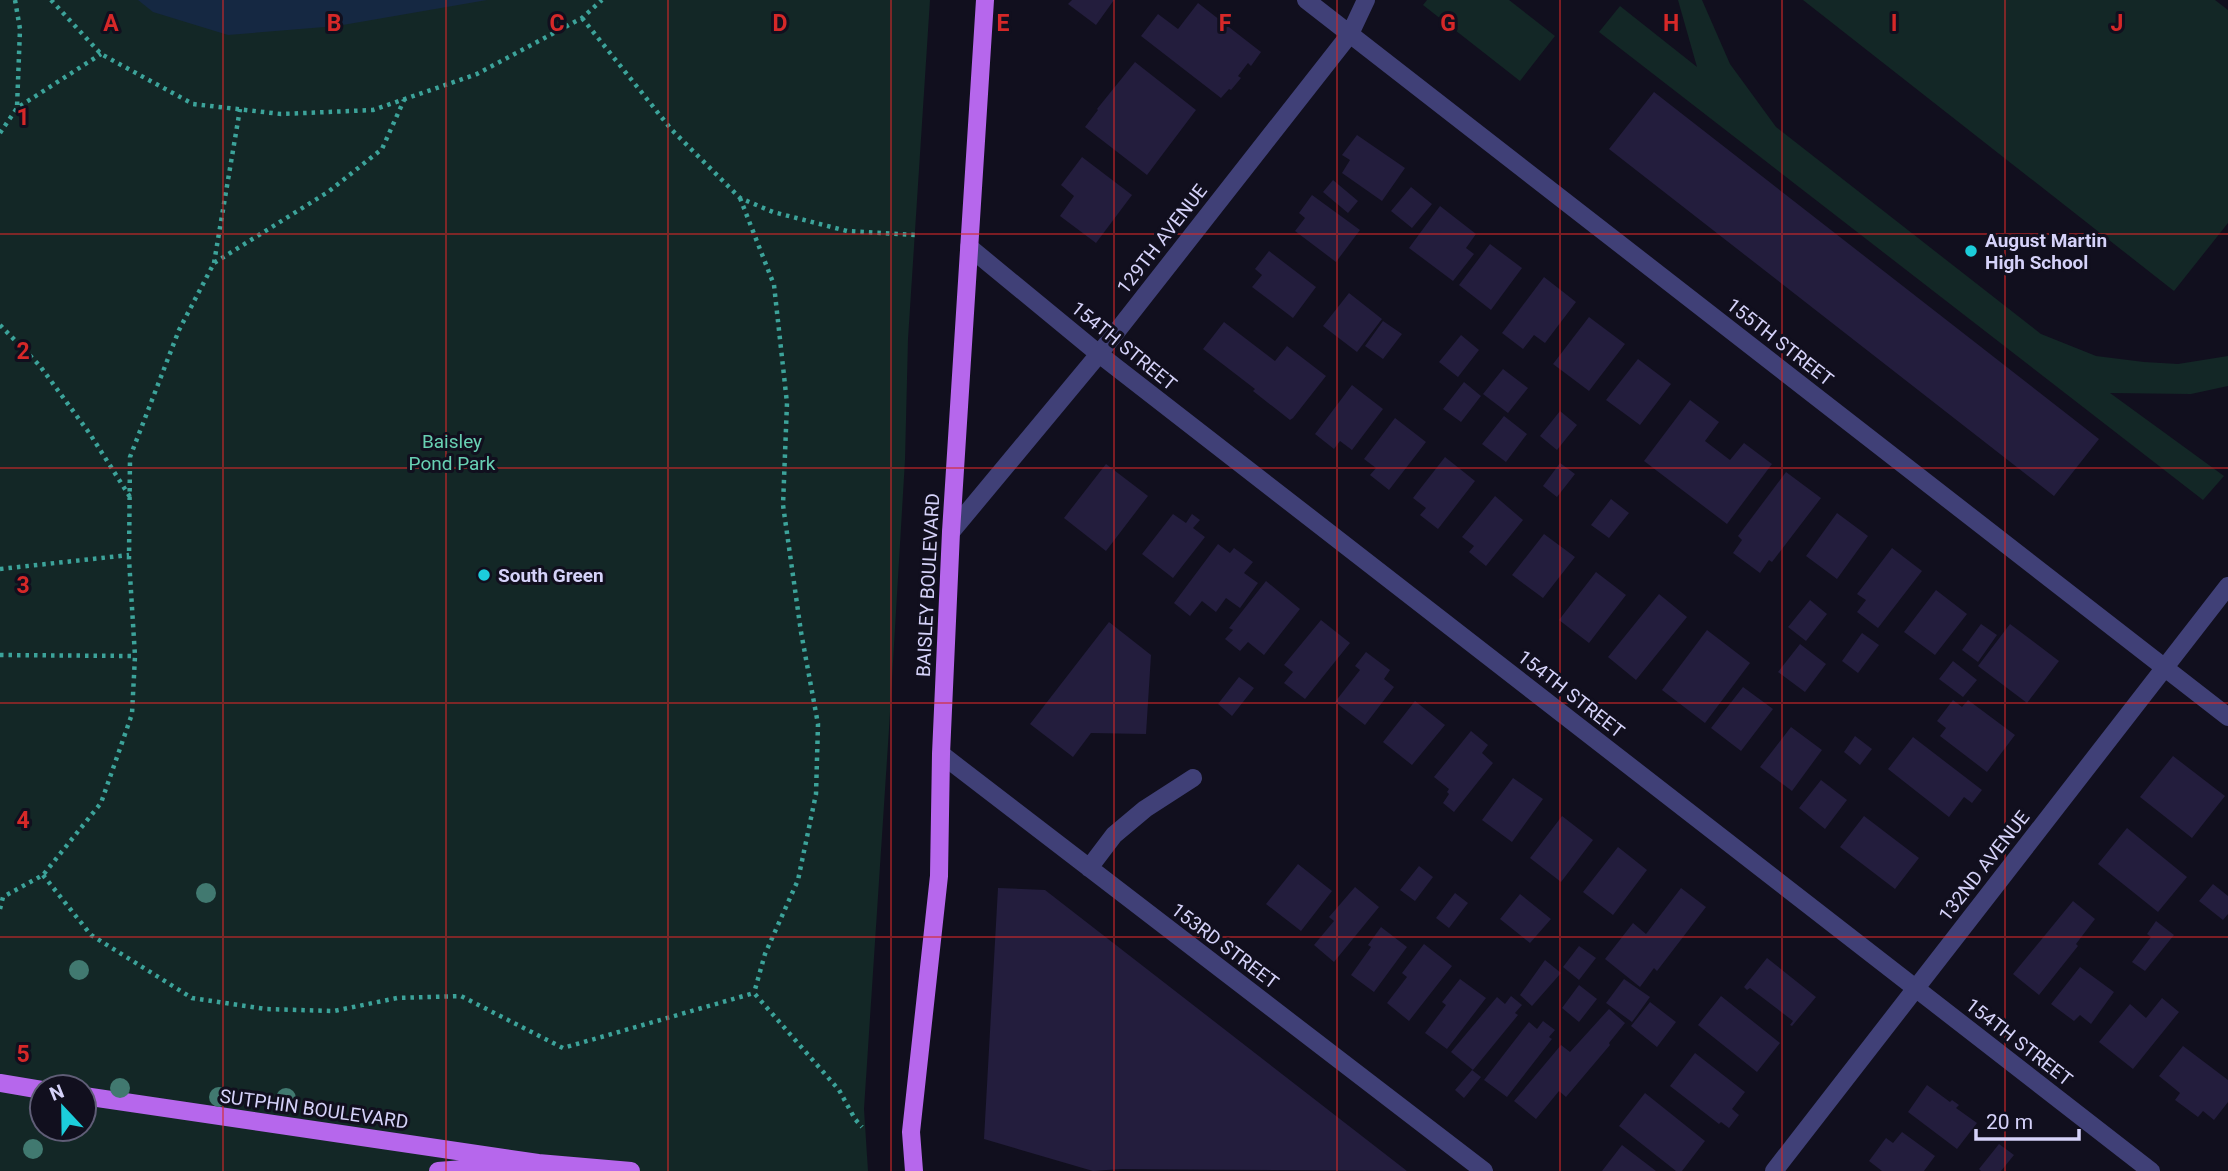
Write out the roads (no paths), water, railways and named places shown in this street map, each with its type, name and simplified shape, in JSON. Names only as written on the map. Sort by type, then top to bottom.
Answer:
[{"type":"main road","name":"BAISLEY BOULEVARD","points":[[914,1171],[911,1132],[939,876],[941,754],[951,532],[985,0]]},
{"type":"main road","points":[[0,1083],[28,1088]]},
{"type":"main road","name":"SUTPHIN BOULEVARD","points":[[98,1098],[538,1164]]},
{"type":"main road","points":[[438,1171],[538,1164],[631,1171]]},
{"type":"street","name":"155TH STREET","points":[[1306,0],[2228,717]]},
{"type":"street","name":"129TH AVENUE","points":[[951,532],[1099,354],[1350,34],[1366,0]]},
{"type":"street","name":"154TH STREET","points":[[969,247],[1099,354],[2151,1171]]},
{"type":"street","name":"132ND AVENUE","points":[[1774,1171],[2228,586]]},
{"type":"street","name":"153RD STREET","points":[[941,754],[1484,1171]]},
{"type":"street","points":[[1089,868],[1114,835],[1145,809],[1193,778]]},
{"type":"water","points":[[138,0],[487,0],[337,26],[228,35],[153,12]]},
{"type":"place","name":"August Martin High School","points":[[1971,251]]},
{"type":"place","name":"South Green","points":[[484,575]]},
{"type":"park label","name":"Baisley Pond Park","points":[[452,452]]}]
